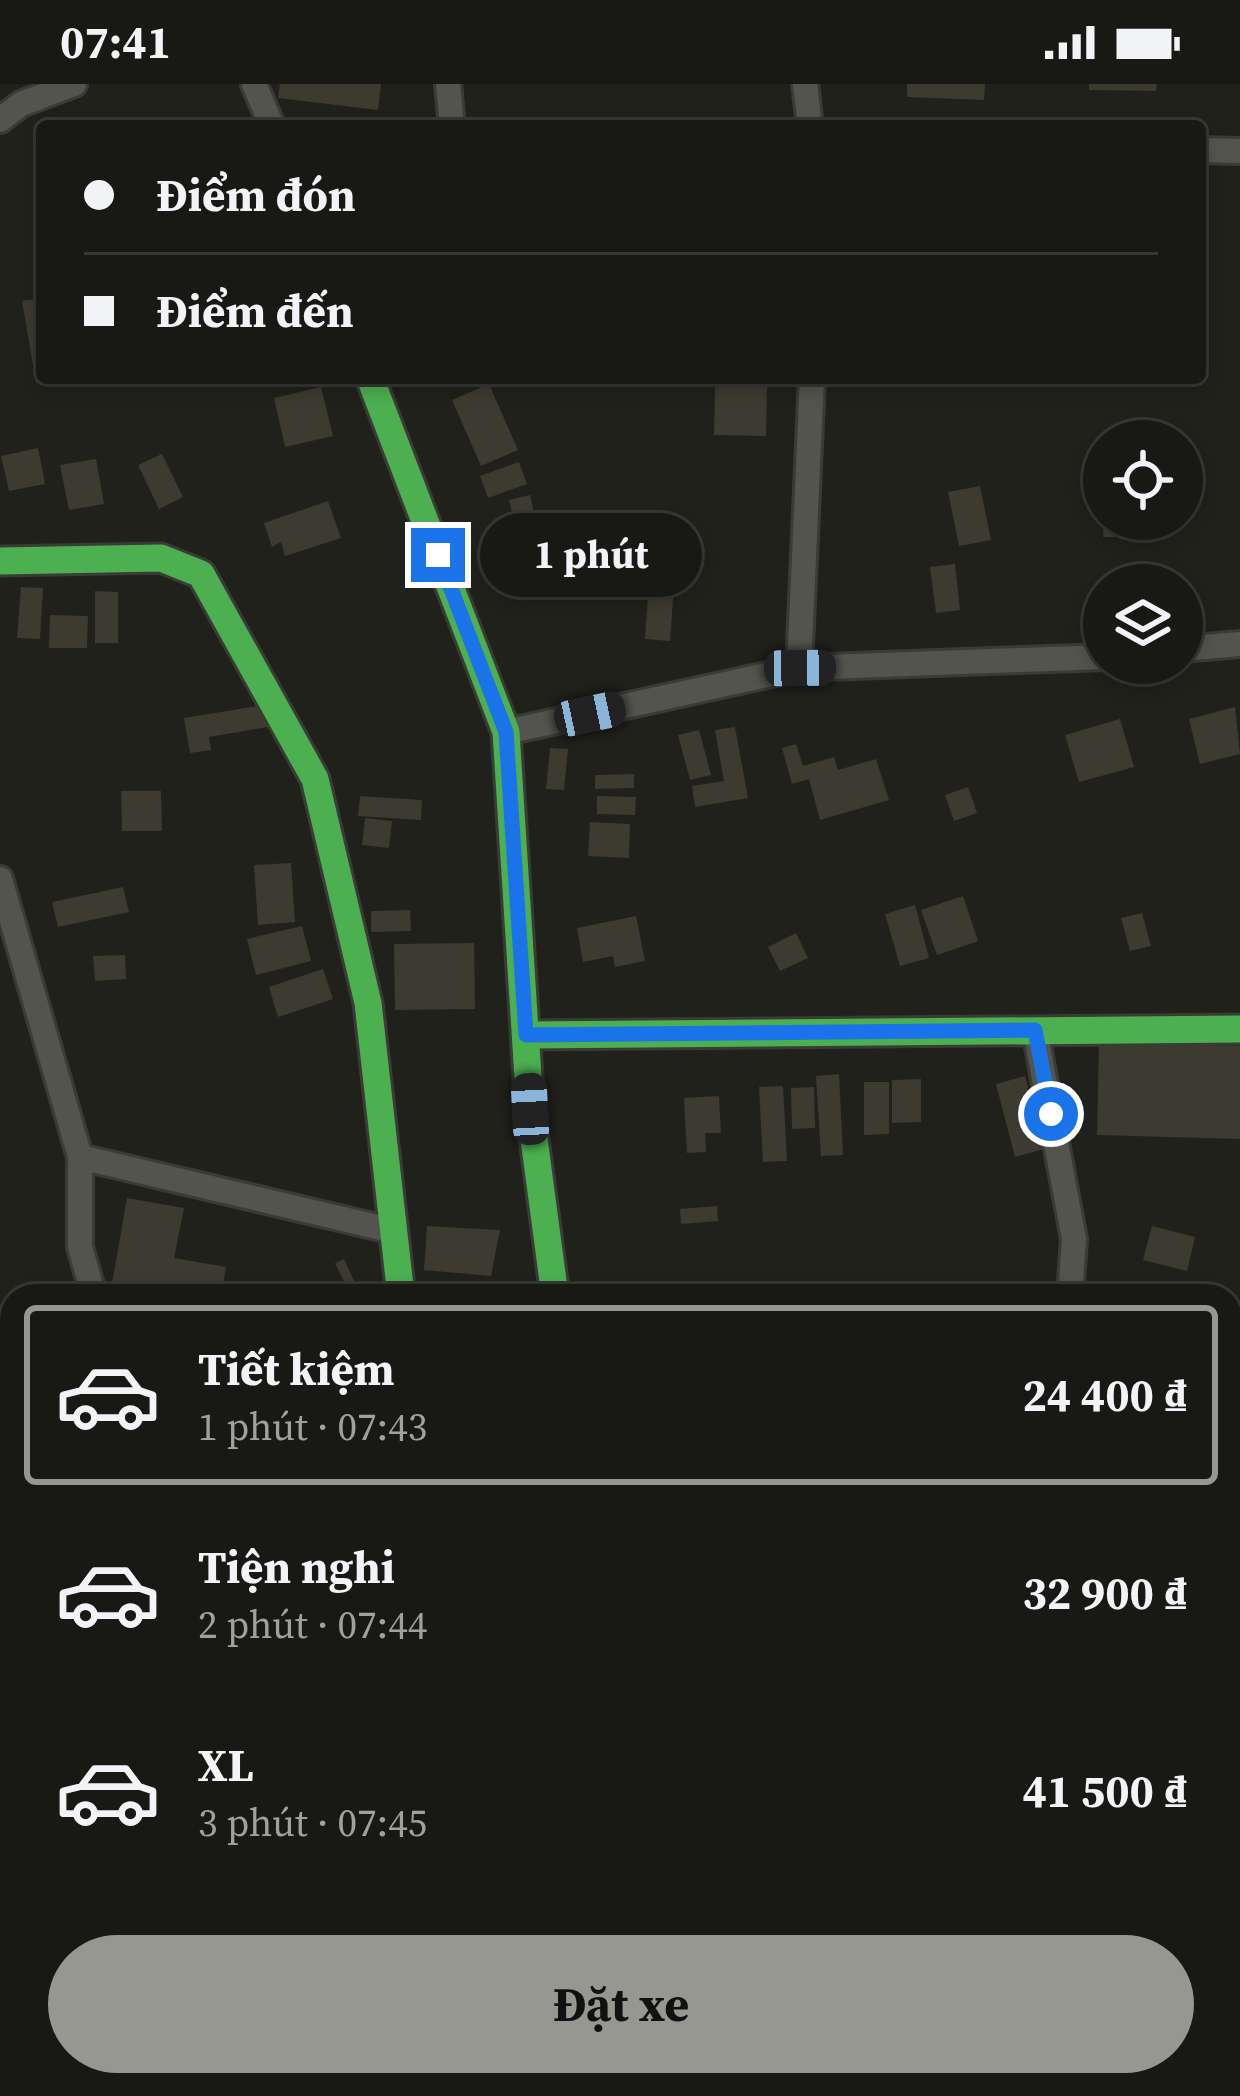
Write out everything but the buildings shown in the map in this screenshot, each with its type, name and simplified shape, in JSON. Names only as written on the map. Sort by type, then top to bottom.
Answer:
[{"type":"street","points":[[0,120],[21,104],[74,84]]},
{"type":"street","points":[[254,84],[269,120]]},
{"type":"street","points":[[448,84],[451,120]]},
{"type":"street","points":[[805,84],[809,120]]},
{"type":"street","points":[[1206,151],[1240,151]]},
{"type":"street","points":[[372,384],[506,732],[530,1109],[553,1284]]},
{"type":"street","points":[[800,668],[812,384]]},
{"type":"street","points":[[0,561],[161,557],[201,574],[315,779],[368,1003],[400,1284]]},
{"type":"street","points":[[1203,647],[1240,644]]},
{"type":"street","points":[[506,732],[800,668],[1083,659]]},
{"type":"street","points":[[0,879],[80,1157],[80,1246],[91,1284]]},
{"type":"street","points":[[526,1035],[1240,1029]]},
{"type":"street","points":[[1035,1030],[1074,1239],[1071,1284]]},
{"type":"street","points":[[80,1157],[394,1231]]},
{"type":"traffic: fast","points":[[372,384],[506,732],[530,1109],[553,1284]]},
{"type":"traffic: fast","points":[[0,561],[161,558],[201,574],[315,779],[368,1003],[400,1284]]},
{"type":"traffic: fast","points":[[526,1035],[1240,1029]]},
{"type":"route","points":[[438,555],[506,732],[526,1035],[1035,1030],[1051,1114]]}]
